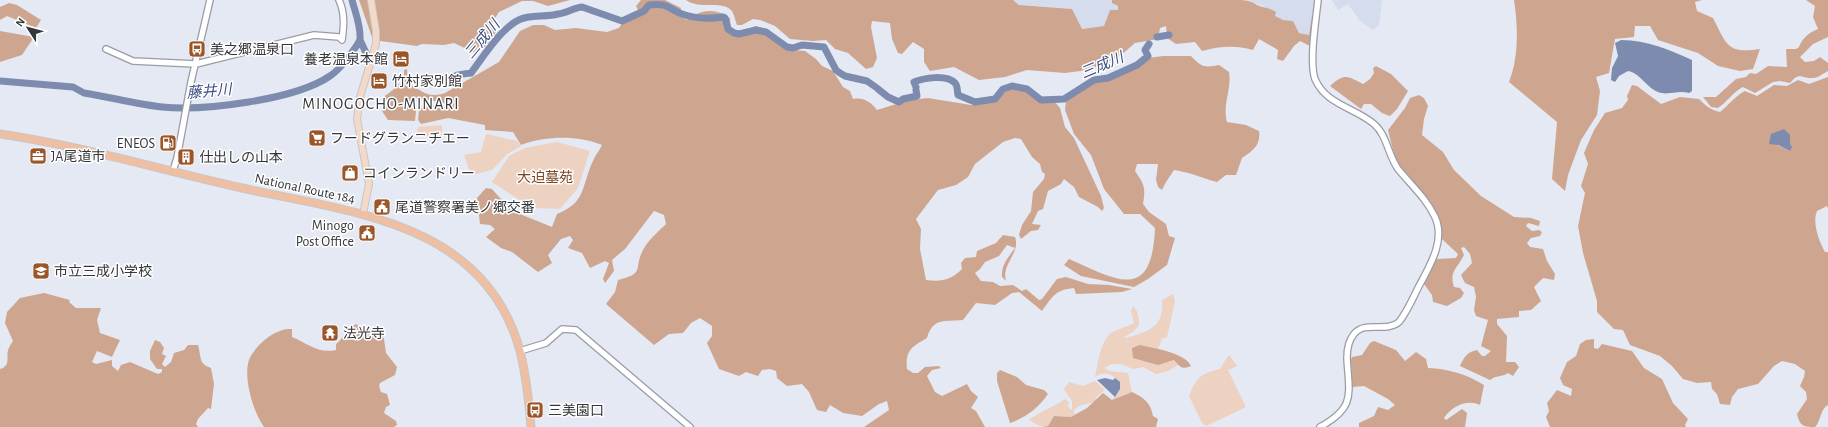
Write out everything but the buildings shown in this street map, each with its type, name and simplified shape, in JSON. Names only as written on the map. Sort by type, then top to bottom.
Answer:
[{"type":"highway","name":"National Route 184","points":[[0,134],[56,143],[241,188],[363,214],[410,230],[431,240],[462,261],[481,279],[505,314],[520,351],[531,427]]},
{"type":"main road","points":[[363,214],[369,184],[357,119],[360,97],[376,44],[375,22],[371,0]]},
{"type":"street","points":[[173,171],[210,0]]},
{"type":"street","points":[[106,49],[133,61],[196,64],[314,35],[339,37],[342,40],[344,26],[343,13],[339,0]]},
{"type":"street","points":[[1318,0],[1313,72],[1318,85],[1322,92],[1331,100],[1362,116],[1378,128],[1397,168],[1431,209],[1436,219],[1438,236],[1434,258],[1399,322],[1391,327],[1364,328],[1356,332],[1351,339],[1347,353],[1348,402],[1341,414],[1320,427]]},
{"type":"street","points":[[520,351],[546,343],[562,329],[576,330],[690,427]]},
{"type":"shaded area","points":[[359,0],[570,0],[548,6],[533,1],[522,1],[499,12],[492,23],[497,31],[483,49],[475,53],[454,43],[444,45],[422,44],[417,46],[373,40]]},
{"type":"shaded area","points":[[641,0],[665,0],[681,8],[678,15],[687,20],[692,16],[703,12],[714,11],[730,18],[731,31],[737,34],[756,26],[764,29],[775,35],[787,47],[793,50],[805,51],[816,59],[822,66],[833,71],[843,87],[850,91],[853,99],[866,101],[877,110],[909,100],[928,98],[971,105],[1000,97],[1008,89],[1026,91],[1042,100],[1054,101],[1060,108],[1065,127],[1074,138],[1101,196],[1104,208],[1102,211],[1098,207],[1079,197],[1074,187],[1064,179],[1061,184],[1048,191],[1043,209],[1038,211],[1032,224],[1041,225],[1038,230],[1031,231],[1021,239],[1019,235],[1022,225],[1031,211],[1033,192],[1044,179],[1045,174],[1042,172],[1040,164],[1032,157],[1021,139],[1015,138],[1003,142],[975,164],[968,177],[956,185],[938,190],[916,219],[921,229],[920,249],[926,280],[937,281],[954,276],[962,269],[961,263],[965,258],[976,257],[977,251],[996,243],[1003,235],[1015,237],[1015,248],[1007,245],[999,256],[985,262],[975,273],[981,281],[993,282],[1000,286],[1013,285],[1022,291],[1026,289],[1039,300],[1042,299],[1057,279],[1066,277],[1088,284],[1109,285],[1132,289],[1122,292],[1076,294],[1074,288],[1063,290],[1058,292],[1049,301],[1042,311],[1019,292],[1012,293],[995,305],[976,303],[963,320],[945,321],[936,324],[930,331],[927,338],[917,344],[908,353],[907,369],[913,373],[918,373],[925,367],[939,366],[941,368],[932,370],[927,376],[935,392],[942,396],[967,384],[971,391],[978,397],[971,408],[976,411],[985,427],[864,427],[889,410],[887,401],[879,404],[862,416],[843,413],[830,405],[826,412],[817,410],[809,392],[802,384],[787,386],[777,378],[776,371],[770,369],[762,370],[758,376],[746,372],[739,376],[719,369],[707,343],[712,336],[712,326],[700,318],[691,323],[683,333],[669,334],[654,345],[606,304],[615,292],[618,280],[636,272],[640,256],[645,246],[666,224],[664,215],[654,211],[625,249],[612,260],[614,271],[605,283],[603,279],[609,263],[605,261],[590,268],[582,253],[568,248],[573,240],[570,236],[561,239],[548,255],[552,263],[538,272],[512,252],[501,248],[486,237],[495,229],[490,225],[480,224],[477,198],[486,188],[492,189],[500,198],[512,206],[515,212],[552,227],[557,214],[574,204],[578,199],[582,192],[589,170],[602,145],[572,138],[551,138],[521,145],[513,132],[485,130],[485,125],[448,118],[421,124],[418,120],[419,110],[423,106],[439,108],[449,104],[414,97],[410,106],[416,111],[415,121],[388,120],[382,111],[388,103],[382,99],[398,84],[404,83],[404,70],[407,69],[408,84],[430,95],[439,95],[499,62],[520,31],[533,25],[544,25],[555,30],[576,28],[607,32],[619,28],[624,20],[632,14],[635,18],[640,14],[636,6]]},
{"type":"shaded area","points":[[686,0],[1013,0],[1019,5],[1072,9],[1082,29],[1104,26],[1110,10],[1118,10],[1118,6],[1112,3],[1112,0],[1242,0],[1273,10],[1276,12],[1275,16],[1283,20],[1293,21],[1299,33],[1309,35],[1312,16],[1314,15],[1311,51],[1310,46],[1300,41],[1294,46],[1283,61],[1277,59],[1278,50],[1259,39],[1253,50],[1240,47],[1228,47],[1202,51],[1195,42],[1176,44],[1167,38],[1166,26],[1160,28],[1158,39],[1135,43],[1120,56],[1100,66],[1065,73],[1027,70],[1005,77],[979,80],[954,67],[930,71],[924,62],[924,49],[913,42],[902,54],[898,53],[892,39],[890,23],[872,21],[871,27],[877,58],[873,67],[866,69],[848,53],[835,49],[826,40],[813,41],[790,39],[775,26],[760,20],[753,19],[742,25],[737,25],[732,11],[726,7],[697,4]]},
{"type":"shaded area","points":[[1013,0],[1112,0],[1112,3],[1118,6],[1118,10],[1110,10],[1104,26],[1081,29],[1072,9],[1019,5]]},
{"type":"shaded area","points":[[1242,0],[1316,0],[1309,35],[1299,33],[1293,21],[1278,19],[1264,6]]},
{"type":"shaded area","points":[[1332,0],[1382,0],[1379,25],[1373,30],[1360,21],[1348,4],[1338,10]]},
{"type":"shaded area","points":[[1514,0],[1702,0],[1695,2],[1697,11],[1713,18],[1729,46],[1734,49],[1741,50],[1760,49],[1753,69],[1740,71],[1718,66],[1698,53],[1658,40],[1650,26],[1635,26],[1634,37],[1615,39],[1609,73],[1596,77],[1600,91],[1597,115],[1581,140],[1568,175],[1565,191],[1552,179],[1557,122],[1509,82],[1515,62],[1517,41]]},
{"type":"shaded area","points":[[1806,0],[1828,0],[1828,37],[1813,44],[1800,57],[1805,62],[1814,61],[1820,57],[1828,63],[1828,71],[1815,78],[1799,76],[1793,79],[1790,83],[1780,81],[1773,82],[1755,93],[1743,87],[1718,108],[1711,107],[1703,97],[1716,97],[1736,79],[1746,77],[1750,73],[1756,74],[1768,66],[1787,67],[1786,49],[1796,49],[1807,36],[1818,29],[1813,17],[1815,6]]},
{"type":"shaded area","points":[[9,3],[17,5],[41,20],[36,28],[7,16],[0,20],[0,7]]},
{"type":"shaded area","points":[[0,31],[34,37],[22,55],[0,62]]},
{"type":"shaded area","points":[[1163,56],[1191,56],[1204,66],[1219,65],[1229,72],[1230,79],[1226,103],[1227,122],[1246,125],[1259,131],[1259,140],[1253,150],[1242,158],[1236,175],[1226,175],[1217,182],[1174,170],[1162,190],[1158,187],[1156,180],[1158,164],[1137,164],[1135,171],[1144,190],[1143,204],[1149,212],[1166,224],[1169,236],[1175,238],[1167,265],[1134,287],[1081,276],[1064,265],[1069,259],[1103,274],[1117,278],[1129,280],[1139,276],[1147,267],[1152,251],[1155,228],[1140,214],[1124,214],[1104,189],[1091,155],[1074,134],[1065,110],[1066,100],[1072,93],[1096,78],[1133,70],[1148,58]]},
{"type":"shaded area","points":[[1376,66],[1391,74],[1408,91],[1397,109],[1390,116],[1382,113],[1371,104],[1364,104],[1361,109],[1330,86],[1339,79],[1346,77],[1363,84],[1370,79],[1374,73],[1373,68]]},
{"type":"shaded area","points":[[1828,77],[1828,209],[1827,206],[1817,211],[1815,221],[1821,243],[1825,252],[1828,252],[1828,405],[1823,409],[1815,427],[1803,425],[1798,418],[1797,414],[1807,399],[1806,392],[1800,386],[1805,371],[1795,364],[1782,361],[1774,366],[1758,384],[1738,389],[1732,397],[1730,405],[1720,404],[1717,394],[1712,389],[1711,382],[1697,383],[1683,379],[1672,366],[1660,356],[1630,345],[1623,330],[1614,329],[1597,312],[1597,301],[1583,253],[1578,226],[1585,193],[1581,186],[1588,164],[1584,153],[1594,130],[1605,113],[1622,108],[1628,100],[1627,96],[1632,85],[1637,86],[1661,104],[1680,97],[1699,99],[1711,109],[1720,112],[1738,95],[1745,91],[1757,96],[1774,85],[1787,86],[1798,80],[1809,84]],"holes":[[[1790,135],[1790,151],[1777,145]]]},
{"type":"shaded area","points":[[1419,95],[1424,98],[1428,106],[1424,119],[1422,135],[1443,152],[1454,170],[1481,196],[1514,217],[1531,218],[1540,221],[1539,226],[1528,223],[1526,226],[1532,231],[1539,230],[1542,232],[1540,236],[1531,238],[1527,243],[1530,247],[1543,249],[1547,261],[1555,274],[1554,280],[1543,278],[1534,287],[1541,301],[1531,310],[1519,311],[1519,317],[1497,319],[1497,324],[1507,336],[1506,362],[1515,362],[1519,367],[1513,376],[1508,373],[1490,380],[1460,366],[1464,358],[1471,352],[1477,350],[1482,356],[1485,356],[1491,351],[1481,346],[1488,320],[1476,316],[1474,310],[1476,297],[1474,287],[1465,283],[1461,275],[1472,263],[1470,254],[1464,247],[1461,248],[1464,255],[1454,270],[1452,277],[1454,287],[1460,288],[1464,293],[1461,298],[1447,306],[1433,302],[1432,295],[1424,284],[1436,259],[1456,258],[1458,254],[1442,239],[1436,213],[1431,204],[1405,174],[1393,151],[1388,130],[1405,108],[1410,98]]},
{"type":"shaded area","points":[[1015,248],[1006,269],[1006,281],[1002,277],[1003,269]]},
{"type":"shaded area","points":[[44,293],[70,300],[69,302],[76,308],[101,308],[97,320],[100,333],[120,340],[112,357],[97,351],[92,362],[96,364],[112,360],[112,366],[118,371],[121,365],[130,362],[158,374],[162,372],[162,369],[157,369],[150,359],[150,351],[155,340],[160,342],[164,348],[162,354],[166,356],[162,364],[165,367],[171,362],[174,353],[184,350],[188,345],[198,345],[202,362],[211,368],[214,384],[211,409],[208,408],[198,419],[196,424],[198,427],[0,427],[0,369],[7,364],[8,350],[13,341],[5,323],[7,312],[20,298]]},
{"type":"shaded area","points":[[356,324],[362,329],[380,331],[384,339],[386,353],[397,367],[395,375],[380,383],[379,386],[381,392],[387,394],[390,405],[386,407],[384,413],[396,421],[397,425],[394,427],[264,427],[253,404],[247,376],[249,360],[258,347],[266,339],[276,333],[284,329],[292,329],[292,337],[318,349],[330,351],[336,350],[336,344]]},
{"type":"shaded area","points":[[1594,339],[1594,348],[1598,349],[1602,344],[1632,351],[1644,368],[1662,379],[1673,403],[1688,419],[1685,425],[1686,427],[1550,427],[1546,417],[1549,411],[1547,403],[1557,390],[1571,396],[1572,389],[1563,385],[1560,378],[1567,362],[1576,356],[1580,344],[1586,340]]},
{"type":"shaded area","points":[[1374,341],[1396,350],[1405,361],[1416,352],[1426,359],[1428,368],[1457,373],[1484,385],[1480,405],[1475,403],[1465,403],[1455,407],[1444,418],[1446,420],[1462,409],[1467,413],[1465,427],[1359,427],[1359,423],[1374,416],[1378,407],[1388,410],[1395,405],[1388,399],[1364,386],[1352,387],[1351,359],[1352,357],[1362,355],[1370,343]]},
{"type":"shaded area","points":[[1140,345],[1176,354],[1188,361],[1191,366],[1185,368],[1181,367],[1174,360],[1158,365],[1133,358],[1132,348]]},
{"type":"shaded area","points":[[1000,370],[1017,377],[1026,385],[1044,390],[1048,394],[1032,412],[1010,423],[997,381],[997,373]]},
{"type":"shaded area","points":[[1132,392],[1143,398],[1148,404],[1153,416],[1158,419],[1156,427],[1042,427],[1048,426],[1054,416],[1071,417],[1087,408],[1103,393],[1112,400]]},
{"type":"green space","points":[[442,125],[442,140],[417,134],[418,127]]},
{"type":"green space","points":[[486,134],[517,141],[521,146],[506,155],[492,170],[471,175],[464,155],[481,152]]},
{"type":"green space","name":"大迫墓苑","points":[[557,142],[590,151],[578,188],[560,209],[532,208],[492,182],[509,156],[525,148]]},
{"type":"green space","points":[[1173,294],[1175,301],[1167,337],[1162,339],[1158,349],[1140,345],[1169,362],[1174,360],[1178,365],[1168,371],[1156,374],[1143,367],[1133,369],[1121,364],[1112,364],[1104,368],[1109,371],[1128,373],[1132,392],[1112,400],[1119,391],[1120,383],[1112,375],[1105,373],[1095,377],[1104,342],[1111,333],[1134,323],[1131,311],[1133,306],[1138,314],[1139,325],[1134,331],[1124,337],[1126,338],[1142,333],[1153,327],[1158,322],[1160,317],[1162,300]]},
{"type":"green space","points":[[1228,356],[1230,356],[1237,366],[1228,370],[1246,407],[1206,426],[1202,423],[1189,396],[1200,377],[1208,372],[1220,369]]},
{"type":"green space","points":[[1095,381],[1105,390],[1097,396],[1094,402],[1079,406],[1073,411],[1076,414],[1071,417],[1054,416],[1048,426],[1040,426],[1029,420],[1065,399],[1069,402],[1068,407],[1072,410],[1072,401],[1064,389],[1069,382],[1083,386]]},
{"type":"water","points":[[1621,40],[1631,40],[1667,49],[1692,60],[1692,91],[1689,93],[1658,92],[1636,74],[1628,71],[1619,76],[1615,82],[1611,80],[1612,68],[1618,56],[1615,43]]},
{"type":"water","points":[[1784,129],[1790,135],[1790,144],[1792,147],[1790,151],[1778,145],[1769,144],[1771,134]]},
{"type":"water","points":[[1105,378],[1113,380],[1115,378],[1120,382],[1120,389],[1115,397],[1097,380]]},
{"type":"waterway","name":"藤井川","points":[[0,81],[73,87],[84,93],[142,104],[180,108],[249,102],[295,92],[333,74],[344,63],[357,45],[360,39],[359,24],[352,0]]},
{"type":"waterway","name":"三成川","points":[[449,81],[456,76],[471,73],[488,49],[502,33],[509,26],[524,18],[554,15],[582,7],[622,21],[644,11],[649,5],[664,5],[677,12],[692,17],[723,17],[725,18],[728,29],[734,33],[739,34],[756,30],[766,32],[787,47],[793,48],[802,45],[824,47],[836,70],[845,76],[867,81],[877,88]]},
{"type":"waterway","name":"三成川","points":[[1157,37],[1169,35]]},
{"type":"waterway","name":"三成川","points":[[360,40],[367,55]]},
{"type":"waterway","name":"三成川","points":[[916,87],[914,82],[923,79],[946,78],[956,84],[958,95],[975,102],[995,99],[1003,89],[1012,86],[1027,89],[1041,100],[1064,99],[1094,80],[1108,78],[1137,65],[1148,56],[1145,50],[1149,44]]},
{"type":"waterway","name":"三成川","points":[[878,89],[888,97],[899,102],[903,99],[917,96],[916,90]]},
{"type":"place","name":"美之郷温泉口","points":[[197,49]]},
{"type":"place","name":"養老温泉本館","points":[[401,59]]},
{"type":"place","name":"竹村家別館","points":[[379,81]]},
{"type":"place","name":"フードグランニチエー","points":[[317,138]]},
{"type":"place","name":"ENEOS","points":[[168,143]]},
{"type":"place","name":"JA尾道市","points":[[38,156]]},
{"type":"place","name":"仕出しの山本","points":[[186,157]]},
{"type":"place","name":"コインランドリー","points":[[350,173]]},
{"type":"place","name":"尾道警察署美ノ郷交番","points":[[382,207]]},
{"type":"place","name":"Minogo Post Office","points":[[367,233]]},
{"type":"place","name":"市立三成小学校","points":[[41,271]]},
{"type":"place","name":"法光寺","points":[[330,333]]},
{"type":"place","name":"三美園口","points":[[535,410]]},
{"type":"district","name":"MINOGOCHO-MINARI","points":[[381,103]]}]
